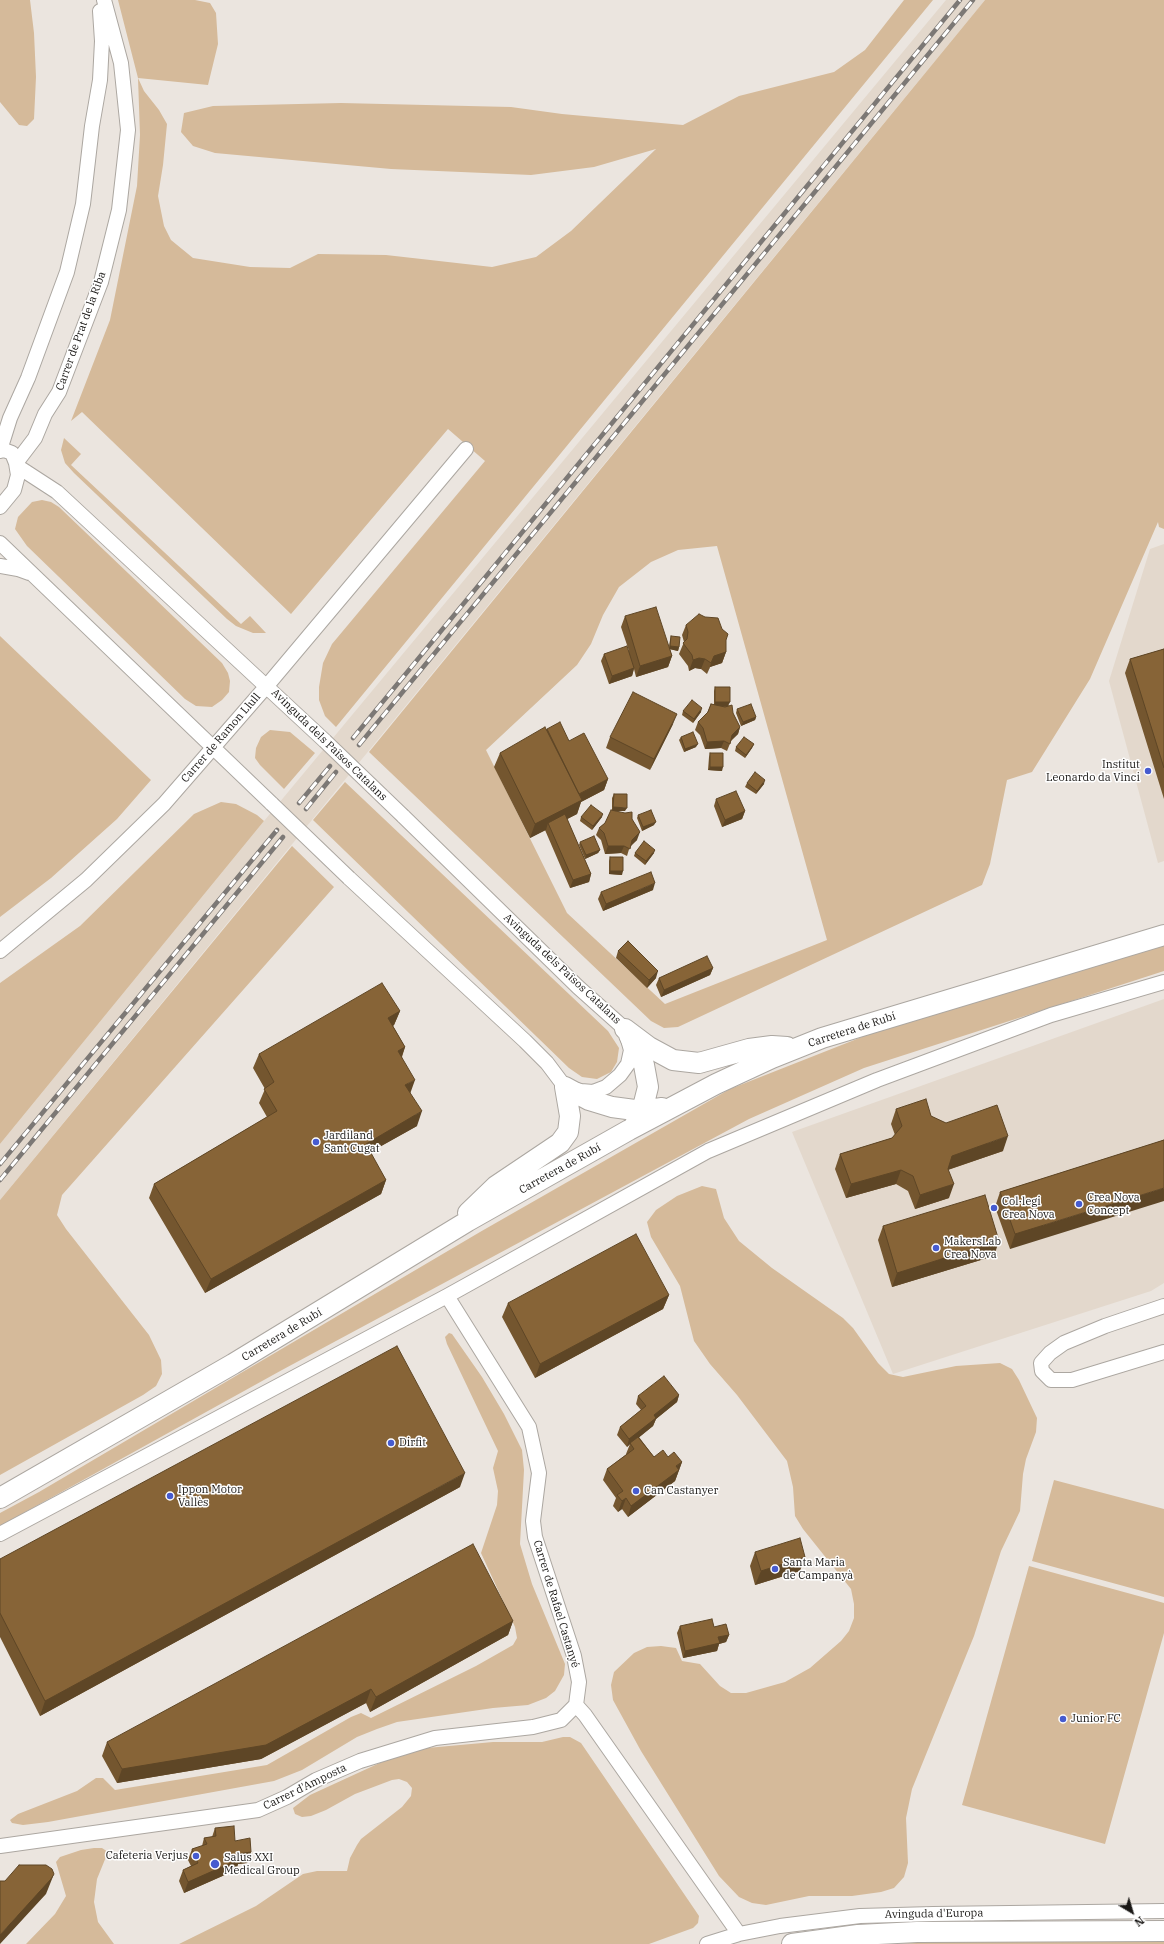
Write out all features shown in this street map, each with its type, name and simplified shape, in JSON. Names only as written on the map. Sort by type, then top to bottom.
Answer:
[{"type":"main road","name":"Carretera de Rubí","points":[[0,1498],[228,1367],[450,1232],[629,1130],[722,1081],[795,1048],[856,1027],[1164,935]]},
{"type":"main road","points":[[625,1029],[649,1047],[673,1060],[699,1063],[764,1047],[772,1046],[795,1048]]},
{"type":"main road","points":[[625,1029],[635,1044],[644,1066],[648,1087],[642,1111],[629,1130]]},
{"type":"main road","points":[[565,1087],[589,1100],[612,1107],[642,1111],[674,1106]]},
{"type":"main road","points":[[450,1232],[482,1198],[496,1186],[560,1143],[568,1132],[570,1116],[565,1087]]},
{"type":"main road","name":"Avinguda d'Europa","points":[[792,1944],[858,1935],[918,1932],[1164,1931]]},
{"type":"street","points":[[0,450],[10,418],[28,378],[66,272],[83,204],[92,126],[100,80],[102,40],[99,0]]},
{"type":"street","name":"Carrer de Prat de la Riba","points":[[17,465],[35,438],[45,414],[59,392],[101,282],[119,210],[128,130],[121,63],[104,0]]},
{"type":"street","name":"Carrer de Ramon Llull","points":[[0,951],[86,880],[164,804],[214,748],[466,449]]},
{"type":"street","name":"Avinguda dels Països Catalans","points":[[0,450],[12,453],[17,465],[58,492],[267,685],[578,987],[625,1029],[631,1050],[628,1064],[620,1075],[606,1087],[593,1092],[565,1087]]},
{"type":"street","points":[[0,508],[14,490],[17,480],[17,465]]},
{"type":"street","points":[[0,543],[349,878],[525,1041],[547,1063],[565,1087]]},
{"type":"street","points":[[0,566],[18,569],[33,575]]},
{"type":"street","points":[[0,1534],[447,1296],[708,1151],[877,1080],[1051,1015],[1164,982]]},
{"type":"street","name":"Carrer de Rafael Castanyé","points":[[447,1296],[529,1427],[534,1444],[539,1473],[533,1521],[535,1537],[574,1656],[579,1682],[576,1705]]},
{"type":"street","points":[[1164,1306],[1105,1326],[1064,1343],[1050,1353],[1041,1363],[1042,1371],[1051,1380],[1072,1380],[1164,1352]]},
{"type":"street","points":[[576,1705],[585,1715],[739,1934]]},
{"type":"street","name":"Carrer d'Amposta","points":[[0,1846],[258,1810],[316,1780],[360,1761],[435,1738],[533,1726],[561,1720],[576,1705]]},
{"type":"street","name":"Avinguda d'Europa","points":[[707,1944],[739,1934],[780,1926],[860,1916],[1164,1911]]},
{"type":"shaded area","points":[[0,0],[30,0],[34,33],[36,77],[34,119],[27,126],[19,125],[0,102]]},
{"type":"shaded area","points":[[118,0],[195,0],[210,3],[216,13],[218,44],[208,85],[138,78]]},
{"type":"shaded area","points":[[904,0],[933,0],[336,727],[325,716],[319,700],[319,687],[323,663],[332,644],[485,461],[448,429],[291,614],[82,412],[71,421],[110,320],[137,186],[140,135],[138,78],[144,91],[159,110],[167,124],[158,196],[164,226],[171,240],[193,258],[250,267],[290,268],[318,254],[386,255],[492,267],[536,257],[571,231],[656,149],[594,167],[531,175],[391,169],[215,153],[193,146],[181,132],[184,113],[213,106],[341,103],[511,107],[562,114],[683,125],[739,96],[834,72],[865,50]]},
{"type":"shaded area","points":[[946,0],[985,0],[0,1200],[0,1144],[264,821]]},
{"type":"shaded area","points":[[985,0],[1164,0],[1164,529],[1159,527],[1158,522],[1090,679],[1032,772],[1007,780],[990,864],[982,885],[678,1027],[664,1028],[651,1021],[369,752]],"holes":[[[717,546],[827,940],[665,1004],[567,913],[486,750],[577,665],[591,644],[603,615],[619,587],[651,562],[678,550]]]},
{"type":"shaded area","points":[[64,438],[81,454],[71,465],[241,624],[250,616],[266,633],[253,633],[236,626],[227,619],[74,473],[65,463],[61,450]]},
{"type":"shaded area","points":[[42,500],[51,502],[59,507],[222,663],[228,673],[230,681],[229,692],[222,700],[212,707],[196,706],[185,699],[27,546],[15,529],[18,517],[32,502]]},
{"type":"shaded area","name":"Institut Leonardo da Vinci","points":[[1164,544],[1164,861],[1158,863],[1109,681],[1150,549]]},
{"type":"shaded area","points":[[0,636],[151,780],[117,819],[51,878],[0,917]]},
{"type":"shaded area","points":[[270,730],[290,732],[315,753],[284,789],[255,758],[256,748],[261,737]]},
{"type":"shaded area","points":[[345,782],[608,1031],[619,1048],[617,1062],[611,1072],[597,1079],[582,1077],[569,1068],[313,820]]},
{"type":"shaded area","points":[[221,802],[236,804],[257,815],[264,821],[0,1144],[0,983],[80,926],[194,814]]},
{"type":"shaded area","points":[[292,846],[334,887],[62,1195],[57,1215],[66,1229],[149,1335],[161,1360],[162,1374],[156,1386],[143,1395],[0,1475],[0,1200]]},
{"type":"shaded area","points":[[1164,944],[1164,971],[864,1068],[749,1119],[282,1370],[0,1526],[0,1513],[39,1492],[480,1232],[730,1089],[867,1035]]},
{"type":"shaded area","name":"Col·legi Crea Nova","points":[[1164,999],[1164,1283],[1151,1291],[893,1374],[792,1132]]},
{"type":"shaded area","points":[[702,1186],[716,1189],[724,1218],[739,1241],[772,1268],[843,1318],[853,1328],[878,1363],[889,1374],[903,1377],[956,1366],[1000,1363],[1012,1369],[1019,1380],[1037,1418],[1036,1432],[1026,1459],[1023,1474],[1020,1511],[1001,1551],[974,1636],[912,1789],[906,1818],[908,1863],[904,1877],[894,1888],[881,1892],[852,1896],[809,1896],[766,1905],[752,1903],[739,1897],[719,1876],[641,1751],[613,1700],[611,1685],[614,1672],[634,1653],[647,1647],[661,1646],[676,1648],[682,1661],[700,1664],[720,1686],[731,1693],[746,1693],[785,1682],[810,1668],[841,1641],[849,1631],[854,1618],[854,1604],[851,1589],[803,1529],[795,1516],[793,1487],[787,1461],[737,1395],[710,1364],[694,1341],[680,1286],[651,1237],[647,1222],[656,1210],[677,1196]]},
{"type":"shaded area","points":[[449,1333],[452,1334],[482,1377],[504,1414],[522,1450],[524,1470],[520,1544],[532,1584],[565,1664],[564,1675],[555,1691],[546,1698],[528,1705],[493,1708],[397,1722],[357,1737],[302,1770],[274,1781],[48,1822],[23,1825],[12,1823],[10,1820],[18,1814],[77,1791],[96,1778],[103,1778],[115,1790],[267,1765],[351,1717],[361,1713],[371,1718],[476,1666],[513,1645],[517,1638],[515,1627],[481,1553],[497,1505],[498,1491],[493,1468],[498,1451],[447,1344],[445,1337]]},
{"type":"shaded area","points":[[1054,1480],[1164,1509],[1164,1597],[1032,1561]]},
{"type":"shaded area","name":"Junior FC","points":[[1029,1566],[1164,1603],[1164,1633],[1105,1844],[962,1805]]},
{"type":"shaded area","points":[[563,1737],[570,1737],[581,1743],[695,1910],[699,1916],[698,1923],[693,1928],[649,1944],[179,1944],[256,1906],[303,1874],[317,1871],[347,1871],[350,1858],[361,1839],[402,1807],[411,1796],[412,1788],[407,1782],[399,1779],[392,1780],[355,1794],[326,1810],[311,1816],[302,1817],[295,1814],[293,1808],[310,1795],[384,1761],[427,1748],[493,1742],[542,1742]]},
{"type":"shaded area","points":[[102,1848],[108,1852],[97,1879],[94,1902],[98,1922],[114,1944],[26,1944],[55,1914],[66,1896],[56,1862],[60,1857],[81,1850]]},
{"type":"shaded area","points":[[1164,1940],[1164,1944],[895,1944],[958,1941]]},
{"type":"building","points":[[656,607],[672,656],[640,666],[625,616]]},
{"type":"building","points":[[699,614],[705,617],[718,618],[722,629],[728,634],[726,640],[726,652],[714,656],[711,663],[705,659],[699,658],[693,660],[692,655],[683,643],[687,639],[688,632],[686,625]]},
{"type":"building","points":[[671,636],[680,637],[679,647],[670,646]]},
{"type":"building","points":[[627,646],[634,668],[612,676],[604,654]]},
{"type":"building","points":[[1164,649],[1164,768],[1130,659]]},
{"type":"building","points":[[715,687],[730,687],[730,702],[715,702]]},
{"type":"building","points":[[633,692],[677,714],[654,759],[610,737]]},
{"type":"building","points":[[692,700],[702,708],[694,719],[683,711]]},
{"type":"building","points":[[711,704],[725,707],[732,705],[733,713],[740,727],[732,735],[730,744],[724,741],[707,742],[703,728],[698,722],[708,712]]},
{"type":"building","points":[[751,704],[756,717],[743,722],[737,709]]},
{"type":"building","points":[[560,722],[569,741],[584,733],[608,779],[579,794],[547,729]]},
{"type":"building","points":[[545,727],[582,800],[535,824],[500,753]]},
{"type":"building","points":[[693,732],[698,744],[685,749],[681,737]]},
{"type":"building","points":[[744,737],[754,744],[746,755],[736,747]]},
{"type":"building","points":[[710,753],[723,753],[723,767],[710,767]]},
{"type":"building","points":[[755,772],[765,780],[757,791],[747,783]]},
{"type":"building","points":[[736,791],[745,811],[725,820],[716,799]]},
{"type":"building","points":[[614,794],[627,794],[627,808],[613,807]]},
{"type":"building","points":[[591,805],[603,814],[593,826],[581,817]]},
{"type":"building","points":[[611,810],[625,813],[632,812],[632,819],[640,832],[632,840],[630,849],[624,846],[608,846],[604,833],[599,828],[605,823]]},
{"type":"building","points":[[651,810],[656,822],[643,827],[638,815]]},
{"type":"building","points":[[565,814],[591,874],[573,880],[548,823]]},
{"type":"building","points":[[594,836],[600,850],[586,855],[580,842]]},
{"type":"building","points":[[644,841],[655,850],[646,861],[635,853]]},
{"type":"building","points":[[610,857],[623,857],[623,871],[610,871]]},
{"type":"building","points":[[651,872],[655,883],[606,904],[601,892]]},
{"type":"building","points":[[628,941],[658,971],[649,980],[618,951]]},
{"type":"building","points":[[707,956],[713,968],[664,990],[659,978]]},
{"type":"building","name":"Jardiland Sant Cugat","points":[[382,983],[400,1011],[388,1018],[405,1047],[398,1051],[415,1080],[405,1085],[422,1111],[366,1144],[386,1180],[211,1279],[154,1184],[277,1111],[264,1089],[274,1082],[259,1054]]},
{"type":"building","points":[[926,1099],[931,1116],[946,1123],[997,1105],[1008,1136],[952,1156],[948,1169],[954,1184],[920,1195],[913,1176],[901,1170],[851,1184],[840,1154],[892,1138],[902,1126],[896,1109]]},
{"type":"building","name":"Crea Nova Concept","points":[[1164,1140],[1164,1188],[1015,1234],[1000,1192]]},
{"type":"building","name":"MakersLab Crea Nova","points":[[985,1195],[999,1241],[897,1273],[883,1226]]},
{"type":"building","points":[[636,1234],[669,1295],[540,1364],[508,1303]]},
{"type":"building","points":[[397,1346],[465,1473],[45,1701],[0,1613],[0,1559]]},
{"type":"building","points":[[664,1376],[679,1395],[654,1415],[656,1418],[629,1439],[620,1427],[646,1406],[638,1396]]},
{"type":"building","name":"Can Castanyer","points":[[638,1437],[654,1457],[663,1450],[668,1457],[674,1452],[682,1462],[676,1466],[679,1470],[631,1506],[626,1498],[622,1501],[617,1495],[623,1491],[607,1469],[634,1449],[630,1443]]},
{"type":"building","points":[[800,1538],[805,1557],[761,1571],[755,1552]]},
{"type":"building","points":[[473,1544],[513,1621],[376,1697],[371,1689],[266,1745],[122,1769],[107,1742]]},
{"type":"building","points":[[712,1619],[714,1627],[726,1624],[729,1635],[718,1637],[720,1643],[685,1651],[680,1626]]},
{"type":"building","name":"Salus XXI Medical Group","points":[[234,1826],[235,1841],[250,1838],[251,1852],[237,1854],[240,1859],[188,1882],[183,1870],[198,1863],[192,1849],[207,1844],[204,1838],[216,1836],[215,1828]]},
{"type":"building","points":[[19,1865],[46,1865],[52,1869],[54,1874],[0,1935],[0,1881],[5,1881]]},
{"type":"railway","points":[[353,738],[960,0]]},
{"type":"railway","points":[[359,745],[973,0]]},
{"type":"railway","points":[[299,803],[330,766]]},
{"type":"railway","points":[[306,809],[336,772]]},
{"type":"railway","points":[[0,1164],[277,830]]},
{"type":"railway","points":[[0,1180],[283,837]]},
{"type":"place","name":"Institut Leonardo da Vinci","points":[[1148,771]]},
{"type":"place","name":"Jardiland Sant Cugat","points":[[316,1142]]},
{"type":"place","name":"Crea Nova Concept","points":[[1079,1204]]},
{"type":"place","name":"Col·legi Crea Nova","points":[[994,1208]]},
{"type":"place","name":"MakersLab Crea Nova","points":[[936,1248]]},
{"type":"place","name":"Dirfit","points":[[391,1443]]},
{"type":"place","name":"Can Castanyer","points":[[636,1491]]},
{"type":"place","name":"Ippon Motor Vallès","points":[[170,1496]]},
{"type":"place","name":"Santa Maria de Campanyà","points":[[775,1569]]},
{"type":"place","name":"Junior FC","points":[[1063,1719]]},
{"type":"place","name":"Cafeteria Verjus","points":[[196,1856]]},
{"type":"place","name":"Salus XXI Medical Group","points":[[215,1864]]}]
